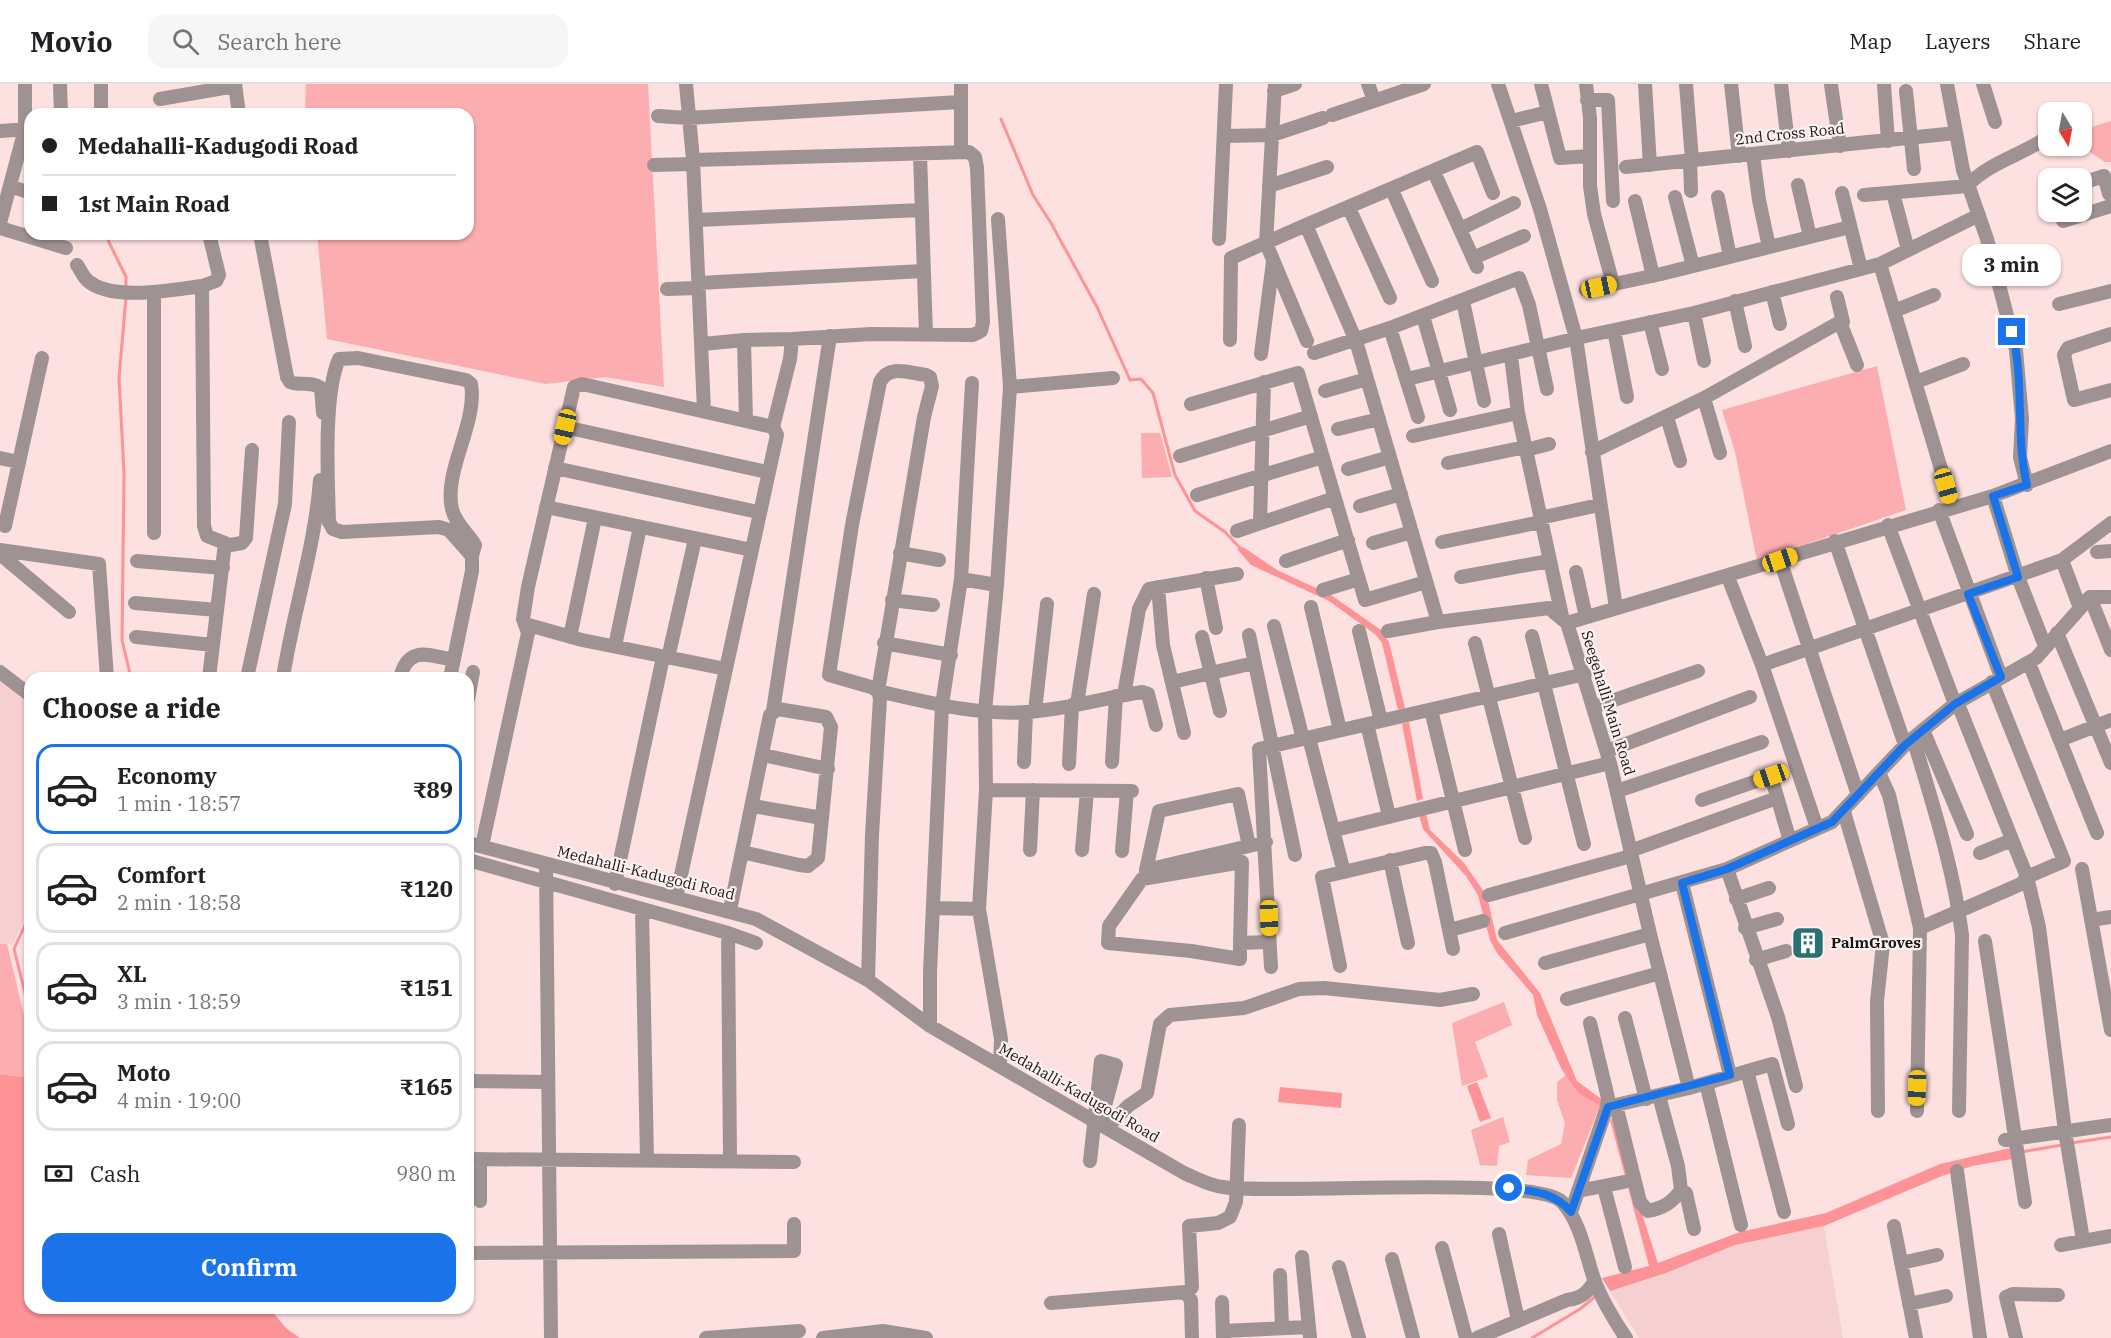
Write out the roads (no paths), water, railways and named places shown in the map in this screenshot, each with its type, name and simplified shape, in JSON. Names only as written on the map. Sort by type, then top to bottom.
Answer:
[{"type":"street","points":[[25,84],[26,108]]},
{"type":"street","points":[[60,84],[61,108]]},
{"type":"street","points":[[101,84],[101,106]]},
{"type":"street","points":[[686,84],[697,220],[704,411]]},
{"type":"street","points":[[961,84],[961,152]]},
{"type":"street","points":[[1219,239],[1226,84]]},
{"type":"street","points":[[1295,84],[1274,88],[1266,243],[1310,347],[1356,341],[1520,278],[1529,305],[1547,389]]},
{"type":"street","points":[[1368,84],[1374,100]]},
{"type":"street","points":[[1498,84],[1544,219],[1576,338],[1616,608]]},
{"type":"street","points":[[1541,84],[1560,158],[1590,156]]},
{"type":"street","points":[[1586,84],[1590,118],[1594,214],[1613,284]]},
{"type":"street","points":[[1645,84],[1650,165]]},
{"type":"street","points":[[1686,84],[1691,191]]},
{"type":"street","points":[[1731,84],[1769,247]]},
{"type":"street","points":[[1781,84],[1789,151]]},
{"type":"street","points":[[1983,84],[1995,122]]},
{"type":"street","points":[[160,99],[235,85],[238,108]]},
{"type":"street","points":[[1225,136],[1272,135],[1416,85]]},
{"type":"street","points":[[1831,85],[1840,146]]},
{"type":"street","points":[[1884,85],[1888,141]]},
{"type":"street","points":[[1950,85],[1956,133],[1967,186],[1978,215],[2016,350],[2022,419],[2020,457],[2027,485]]},
{"type":"street","points":[[1906,91],[1914,169]]},
{"type":"street","points":[[1587,100],[1608,99],[1613,201]]},
{"type":"street","points":[[658,116],[688,118],[960,102]]},
{"type":"street","points":[[1511,121],[1548,112]]},
{"type":"street","points":[[0,131],[24,129]]},
{"type":"street","name":"2nd Cross Road","points":[[1626,167],[1956,133]]},
{"type":"street","points":[[1864,195],[1967,186],[1978,174],[2038,144]]},
{"type":"street","points":[[654,165],[961,152],[969,152],[975,157],[983,322],[981,331],[973,335],[871,334],[703,344]]},
{"type":"street","points":[[1230,340],[1232,258],[1477,152],[1493,193]]},
{"type":"street","points":[[0,223],[10,186],[24,154]]},
{"type":"street","points":[[920,154],[926,335]]},
{"type":"street","points":[[1269,186],[1328,167]]},
{"type":"street","points":[[1434,172],[1475,263],[1524,236]]},
{"type":"street","points":[[2092,180],[2104,176],[2110,198],[2092,207]]},
{"type":"street","points":[[1798,185],[1810,237]]},
{"type":"street","points":[[10,186],[24,191]]},
{"type":"street","points":[[1392,190],[1432,281]]},
{"type":"street","points":[[1842,193],[1861,269]]},
{"type":"street","points":[[1893,193],[1908,250]]},
{"type":"street","points":[[1675,197],[1693,266]]},
{"type":"street","points":[[1718,197],[1730,257]]},
{"type":"street","points":[[1635,201],[1653,276]]},
{"type":"street","points":[[1460,229],[1514,203]]},
{"type":"street","points":[[1349,208],[1390,298]]},
{"type":"street","points":[[697,220],[921,210]]},
{"type":"street","points":[[1407,380],[1576,338],[1694,313],[1880,264],[1978,215]]},
{"type":"street","points":[[998,219],[1010,387],[997,585],[985,711],[986,790],[979,909],[1001,1040],[1000,1066]]},
{"type":"street","points":[[1306,225],[1356,341],[1438,622]]},
{"type":"street","points":[[1586,290],[1653,276],[1850,227]]},
{"type":"street","points":[[0,228],[24,235]]},
{"type":"street","points":[[40,240],[66,248]]},
{"type":"street","points":[[77,265],[87,280],[110,291],[154,292],[202,286],[216,281],[219,275],[210,240]]},
{"type":"street","points":[[261,240],[287,377],[296,385],[316,385],[321,388],[323,399],[318,515],[284,672]]},
{"type":"street","points":[[1261,354],[1273,260]]},
{"type":"street","points":[[1880,264],[1916,382],[1968,594],[1996,680],[2064,861],[2027,877],[2021,884],[1920,928]]},
{"type":"street","points":[[667,289],[699,285],[923,272]]},
{"type":"street","points":[[202,286],[204,526],[206,535],[222,542],[225,546],[210,672]]},
{"type":"street","points":[[2059,304],[2111,291]]},
{"type":"street","points":[[154,292],[154,533]]},
{"type":"street","points":[[1772,292],[1780,324]]},
{"type":"street","points":[[1894,311],[1934,295]]},
{"type":"street","points":[[1837,297],[1843,322]]},
{"type":"street","points":[[1463,301],[1484,401]]},
{"type":"street","points":[[1735,301],[1745,346]]},
{"type":"street","points":[[1694,313],[1704,361]]},
{"type":"street","points":[[1423,316],[1441,372],[1450,410]]},
{"type":"street","points":[[1650,322],[1662,369]]},
{"type":"street","points":[[1592,452],[1704,398],[1840,322],[1857,365]]},
{"type":"street","points":[[1390,328],[1418,417]]},
{"type":"street","points":[[1614,330],[1627,397]]},
{"type":"street","points":[[2111,334],[2068,348],[2064,355],[2074,400],[2111,390]]},
{"type":"street","points":[[730,910],[770,715],[773,711],[830,336]]},
{"type":"street","points":[[676,898],[752,550],[758,512],[777,435],[773,428],[790,359],[792,339]]},
{"type":"street","points":[[744,340],[746,421]]},
{"type":"street","points":[[1511,356],[1518,413],[1549,561],[1564,620]]},
{"type":"street","points":[[5,526],[42,358]]},
{"type":"street","points":[[451,672],[472,572],[475,545],[456,519],[450,495],[464,436],[471,384],[466,380],[358,358],[339,359],[332,382],[327,461],[329,522],[333,529],[354,532],[439,527],[449,530],[472,556]]},
{"type":"street","points":[[1916,382],[1963,364]]},
{"type":"street","points":[[868,980],[872,835],[880,698],[878,691],[884,643],[924,417],[932,386],[930,377],[892,370],[887,373],[880,382],[852,525],[829,675],[878,691],[942,705],[985,711],[1030,711],[1142,692],[1148,694],[1156,725]]},
{"type":"street","points":[[1191,404],[1298,373],[1365,600],[1426,582]]},
{"type":"street","points":[[1010,387],[1113,378]]},
{"type":"street","points":[[1325,391],[1367,379]]},
{"type":"street","points":[[1260,523],[1264,382]]},
{"type":"street","points":[[930,1026],[942,705],[961,579],[972,383]]},
{"type":"street","points":[[482,846],[528,633],[523,619],[528,587],[574,387],[582,384],[773,428]]},
{"type":"street","points":[[1704,398],[1720,453]]},
{"type":"street","points":[[1413,436],[1518,413]]},
{"type":"street","points":[[1180,456],[1311,416]]},
{"type":"street","points":[[1667,417],[1680,461]]},
{"type":"street","points":[[1338,429],[1379,419]]},
{"type":"street","points":[[248,672],[285,504],[289,422]]},
{"type":"street","points":[[565,427],[767,472]]},
{"type":"street","points":[[1448,463],[1549,444]]},
{"type":"street","points":[[225,546],[242,543],[246,536],[252,450]]},
{"type":"street","name":"Seegehalli Main Road","points":[[1689,1088],[1608,757],[1585,674],[1564,620],[1586,618],[1728,577],[1835,541],[1993,496],[2027,485],[2111,451]]},
{"type":"street","points":[[1197,495],[1323,457]]},
{"type":"street","points":[[1348,469],[1390,457]]},
{"type":"street","points":[[0,458],[19,462]]},
{"type":"street","points":[[555,468],[758,512]]},
{"type":"street","points":[[1360,506],[1401,494]]},
{"type":"street","points":[[1993,496],[2018,577],[2045,646]]},
{"type":"street","points":[[1237,531],[1335,498]]},
{"type":"street","points":[[1442,542],[1599,505]]},
{"type":"street","points":[[546,507],[752,550]]},
{"type":"street","points":[[570,637],[595,518]]},
{"type":"street","points":[[1762,665],[2062,560],[2111,523]]},
{"type":"street","points":[[1888,525],[1955,704],[1960,710],[2027,877],[2039,927],[2065,1131],[2083,1240]]},
{"type":"street","points":[[615,646],[640,526]]},
{"type":"street","points":[[1373,543],[1412,532]]},
{"type":"street","points":[[615,884],[665,657],[695,538]]},
{"type":"street","points":[[1286,561],[1348,540]]},
{"type":"street","points":[[1835,541],[1864,630],[1914,738],[1967,834]]},
{"type":"street","points":[[0,552],[69,612]]},
{"type":"street","points":[[0,552],[99,564],[107,672]]},
{"type":"street","points":[[900,553],[939,560]]},
{"type":"street","points":[[1780,560],[1858,795]]},
{"type":"street","points":[[2062,560],[2111,650]]},
{"type":"street","points":[[137,561],[223,568]]},
{"type":"street","points":[[1461,577],[1549,561]]},
{"type":"street","points":[[1576,572],[1586,618]]},
{"type":"street","points":[[1112,762],[1120,695],[1139,609],[1149,589],[1237,574]]},
{"type":"street","points":[[1728,577],[1762,665],[1817,828]]},
{"type":"street","points":[[1206,578],[1216,628]]},
{"type":"street","points":[[961,579],[997,585]]},
{"type":"street","points":[[1323,590],[1359,579]]},
{"type":"street","points":[[1158,587],[1163,645],[1184,733]]},
{"type":"street","points":[[1069,764],[1074,705],[1094,594]]},
{"type":"street","points":[[1505,933],[1727,869],[1832,822],[1914,738],[1955,704],[2029,663],[2085,602],[2111,597]]},
{"type":"street","points":[[892,600],[933,604]]},
{"type":"street","points":[[135,603],[217,610]]},
{"type":"street","points":[[1024,762],[1047,604]]},
{"type":"street","points":[[1311,608],[1341,730]]},
{"type":"street","points":[[1388,631],[1438,622],[1549,608],[1564,620]]},
{"type":"street","points":[[525,624],[570,637],[726,669]]},
{"type":"street","points":[[1274,626],[1335,830],[1344,872]]},
{"type":"street","points":[[1359,631],[1381,721]]},
{"type":"street","points":[[2057,633],[2111,763]]},
{"type":"street","points":[[1249,635],[1295,855]]},
{"type":"street","points":[[1202,636],[1220,711]]},
{"type":"street","points":[[1532,636],[1584,844]]},
{"type":"street","points":[[136,637],[213,645]]},
{"type":"street","points":[[884,643],[951,655]]},
{"type":"street","points":[[1475,643],[1525,838]]},
{"type":"street","points":[[402,672],[404,665],[412,656],[426,654],[454,660]]},
{"type":"street","points":[[1172,682],[1254,663]]},
{"type":"street","points":[[2029,663],[2097,833]]},
{"type":"street","points":[[1594,707],[1698,671]]},
{"type":"street","points":[[0,672],[24,690]]},
{"type":"street","points":[[1271,968],[1266,842],[1259,749],[1585,674]]},
{"type":"street","points":[[1335,830],[1512,786],[1567,775],[1750,697]]},
{"type":"street","points":[[742,852],[808,866],[818,858],[828,769],[830,721],[826,717],[778,709],[773,711]]},
{"type":"street","points":[[1431,710],[1465,850]]},
{"type":"street","points":[[2060,740],[2111,720]]},
{"type":"street","points":[[1367,724],[1389,816]]},
{"type":"street","points":[[1914,738],[1932,800],[1959,911],[1962,935],[1959,1111]]},
{"type":"street","points":[[1617,791],[1762,742]]},
{"type":"street","points":[[763,756],[828,769]]},
{"type":"street","points":[[1879,772],[1889,795],[1920,928],[1917,1111]]},
{"type":"street","points":[[1702,800],[1771,776],[1790,841]]},
{"type":"street","points":[[986,790],[1130,791],[1122,851]]},
{"type":"street","points":[[1029,850],[1033,790]]},
{"type":"street","points":[[1082,850],[1087,791]]},
{"type":"street","points":[[1250,846],[1238,794],[1159,811],[1146,870],[1250,846],[1266,842]]},
{"type":"street","points":[[1489,894],[1630,854],[1777,798]]},
{"type":"street","points":[[753,806],[822,818]]},
{"type":"street","points":[[1844,812],[1883,944],[1877,1001],[1878,1111]]},
{"type":"street","points":[[1980,853],[2012,840]]},
{"type":"street","name":"Medahalli-Kadugodi Road","points":[[474,844],[615,884],[730,910],[756,919],[868,980],[930,1026],[1184,1173],[1221,1187],[1292,1191],[1497,1187],[1536,1191],[1560,1199],[1571,1212]]},
{"type":"street","points":[[1340,966],[1322,877],[1390,860],[1431,853],[1453,948]]},
{"type":"street","points":[[1390,860],[1408,943]]},
{"type":"street","points":[[1242,861],[1240,943],[1240,959],[1191,951],[1108,943],[1109,926],[1142,879],[1242,861]]},
{"type":"street","points":[[474,862],[728,933],[756,944]]},
{"type":"street","points":[[546,864],[550,1338]]},
{"type":"street","points":[[1727,869],[1756,960],[1778,1017],[1796,1086]]},
{"type":"street","points":[[2082,869],[2111,1030]]},
{"type":"street","points":[[1682,883],[1730,1075]]},
{"type":"street","points":[[1736,898],[1769,888]]},
{"type":"street","points":[[933,908],[979,909]]},
{"type":"street","points":[[642,910],[647,1159]]},
{"type":"street","points":[[2091,920],[2111,917]]},
{"type":"street","points":[[1745,928],[1777,919]]},
{"type":"street","points":[[1449,930],[1483,921]]},
{"type":"street","points":[[728,933],[730,1160]]},
{"type":"street","points":[[1545,963],[1650,934]]},
{"type":"street","points":[[1985,941],[2010,1140],[2018,1157],[2025,1202]]},
{"type":"street","points":[[1240,943],[1269,942]]},
{"type":"street","points":[[1756,960],[1786,951]]},
{"type":"street","points":[[1567,999],[1660,973]]},
{"type":"street","points":[[1100,1123],[1147,1093],[1160,1024],[1170,1015],[1244,1008],[1299,989],[1324,988],[1440,1000],[1473,994]]},
{"type":"street","points":[[1624,1018],[1678,1166],[1681,1190]]},
{"type":"street","points":[[1590,1023],[1608,1098],[1642,1208],[1648,1210],[1666,1206],[1681,1190]]},
{"type":"street","points":[[1090,1161],[1116,1065],[1101,1061],[1100,1123]]},
{"type":"street","points":[[1612,1106],[1689,1088],[1772,1064],[1788,1124]]},
{"type":"street","points":[[1747,1071],[1784,1212]]},
{"type":"street","points":[[474,1081],[548,1082]]},
{"type":"street","points":[[1706,1083],[1741,1225]]},
{"type":"street","points":[[1612,1106],[1571,1212],[1596,1283],[1610,1314],[1626,1338]]},
{"type":"street","points":[[1187,1293],[1192,1287],[1189,1226],[1218,1223],[1230,1216],[1236,1202],[1239,1125]]},
{"type":"street","points":[[2010,1140],[2111,1125]]},
{"type":"street","points":[[480,1201],[474,1159],[794,1162]]},
{"type":"street","points":[[1957,1171],[1980,1338]]},
{"type":"street","points":[[1578,1191],[1624,1182]]},
{"type":"street","points":[[1604,1187],[1625,1267]]},
{"type":"street","points":[[1681,1190],[1686,1193],[1694,1229]]},
{"type":"street","points":[[474,1253],[794,1251],[794,1224]]},
{"type":"street","points":[[1894,1226],[1916,1338]]},
{"type":"street","points":[[1499,1234],[1518,1320]]},
{"type":"street","points":[[2061,1245],[2111,1236]]},
{"type":"street","points":[[1442,1248],[1466,1338]]},
{"type":"street","points":[[1901,1263],[1937,1255]]},
{"type":"street","points":[[1222,1302],[1223,1335],[1282,1327],[1309,1332],[1302,1257]]},
{"type":"street","points":[[1392,1259],[1413,1338]]},
{"type":"street","points":[[1339,1267],[1359,1338]]},
{"type":"street","points":[[1280,1275],[1282,1327]]},
{"type":"street","points":[[1477,1338],[1567,1300],[1577,1299],[1587,1293],[1596,1283]]},
{"type":"street","points":[[1051,1304],[1187,1293]]},
{"type":"street","points":[[1187,1293],[1191,1300],[1192,1338]]},
{"type":"street","points":[[2016,1338],[2005,1300],[2008,1294],[2058,1295]]},
{"type":"street","points":[[1909,1304],[1946,1296]]},
{"type":"street","points":[[706,1338],[799,1331]]},
{"type":"street","points":[[823,1338],[883,1331],[926,1338]]},
{"type":"waterway","points":[[1001,119],[1033,195],[1097,307],[1130,380],[1141,379],[1153,393],[1175,475],[1195,511],[1225,532],[1242,550]]},
{"type":"waterway","points":[[108,240],[126,277],[126,287]]},
{"type":"waterway","points":[[126,297],[119,378],[124,473],[122,640],[130,672]]},
{"type":"waterway","points":[[24,927],[14,949],[24,989]]},
{"type":"waterway","points":[[2071,1143],[2111,1137]]},
{"type":"waterway","points":[[2021,1152],[2062,1145]]},
{"type":"waterway","points":[[1532,1338],[1580,1309],[1597,1295]]},
{"type":"place","name":"PalmGroves","points":[[1808,943]]}]
